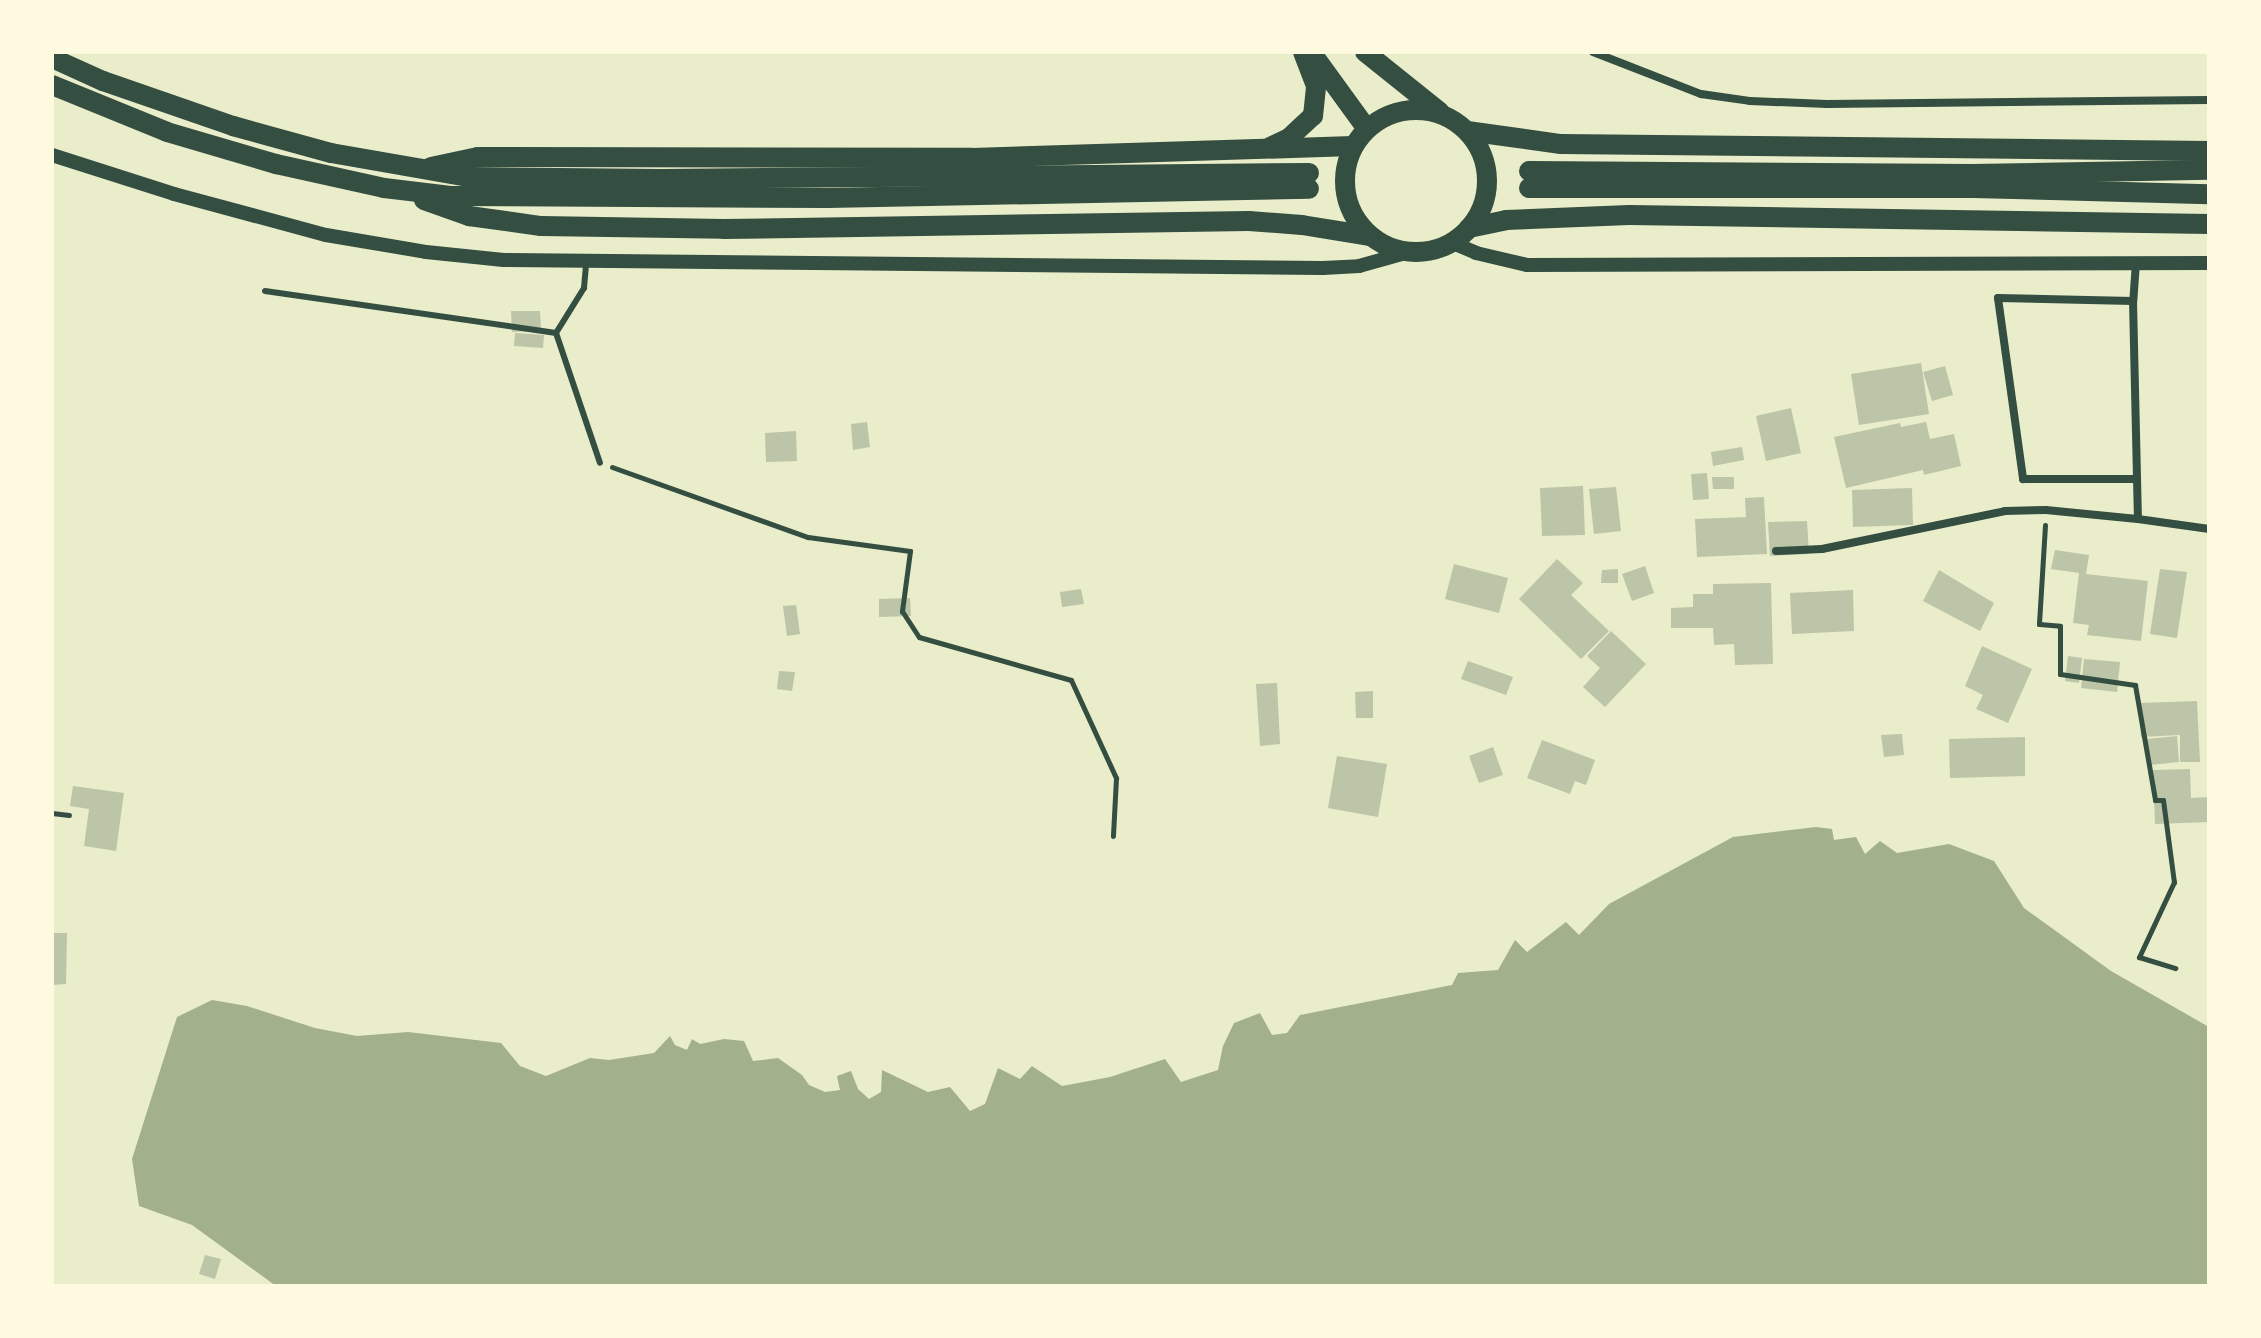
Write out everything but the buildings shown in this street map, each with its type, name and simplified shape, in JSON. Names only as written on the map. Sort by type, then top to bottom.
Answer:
[{"type":"highway","points":[[1265,149],[1289,138],[1313,116],[1316,86],[1303,52]]},
{"type":"highway","points":[[1311,52],[1367,129]]},
{"type":"highway","points":[[1365,52],[1467,131],[1480,148],[1486,169],[1487,190],[1481,211],[1453,243],[1432,251],[1409,252],[1388,248],[1369,236],[1353,217],[1345,193],[1345,169],[1353,146],[1367,129],[1385,116],[1407,110],[1429,111],[1450,118]]},
{"type":"highway","points":[[52,58],[103,81],[233,126],[331,153],[421,170],[527,180],[1309,181],[828,198],[514,198],[398,189],[318,174],[167,132],[52,85]]},
{"type":"highway","points":[[1467,131],[1561,144],[2209,151]]},
{"type":"highway","points":[[421,170],[478,157],[972,158],[1353,146]]},
{"type":"highway","points":[[2209,170],[1529,180],[2209,194]]},
{"type":"highway","points":[[398,189],[469,216],[541,226],[724,229],[1233,221],[1302,225],[1369,236]]},
{"type":"highway","points":[[1469,228],[1506,220],[1629,215],[2209,224]]},
{"type":"street","points":[[1593,52],[1701,94],[1750,101],[1827,104],[2209,100]]},
{"type":"street","points":[[52,155],[189,198],[326,235],[426,252],[586,263],[1323,268],[1359,266],[1409,252]]},
{"type":"street","points":[[1453,243],[1489,257],[1527,265],[2209,263]]},
{"type":"street","points":[[2136,262],[2133,301],[2138,519]]},
{"type":"street","points":[[2133,301],[1998,298],[2023,479],[2135,479]]},
{"type":"street","points":[[1776,551],[1822,549],[2005,511],[2046,510],[2209,529]]},
{"type":"lane","points":[[556,333],[584,288],[586,263]]},
{"type":"lane","points":[[265,291],[556,333]]},
{"type":"lane","points":[[556,333],[600,463]]},
{"type":"path","points":[[600,463],[808,537],[910,551],[902,611],[919,637],[1071,680],[1116,778],[1113,836]]},
{"type":"path","points":[[2046,510],[2039,624],[2060,626],[2060,674],[2135,685],[2155,800],[2163,800],[2174,882],[2139,957],[2175,968]]},
{"type":"path","points":[[52,813],[69,815]]},
{"type":"shaded area","points":[[1816,827],[1832,829],[1834,840],[1856,837],[1865,854],[1880,841],[1897,853],[1949,844],[1994,861],[2024,908],[2111,971],[2209,1027],[2209,1286],[276,1286],[192,1225],[139,1206],[132,1159],[177,1017],[212,1000],[247,1006],[315,1028],[357,1036],[408,1032],[501,1043],[520,1066],[546,1076],[590,1058],[609,1060],[654,1053],[670,1036],[675,1045],[687,1050],[692,1039],[700,1044],[724,1039],[744,1041],[753,1061],[778,1058],[802,1075],[809,1085],[825,1092],[840,1090],[837,1076],[851,1071],[858,1089],[869,1099],[881,1092],[882,1070],[928,1092],[950,1087],[970,1111],[985,1104],[998,1068],[1020,1079],[1032,1066],[1062,1086],[1110,1077],[1165,1059],[1181,1082],[1218,1070],[1223,1046],[1234,1023],[1260,1013],[1272,1035],[1287,1033],[1300,1015],[1452,985],[1458,973],[1498,970],[1515,940],[1527,952],[1566,922],[1579,935],[1609,904],[1733,837]]}]
